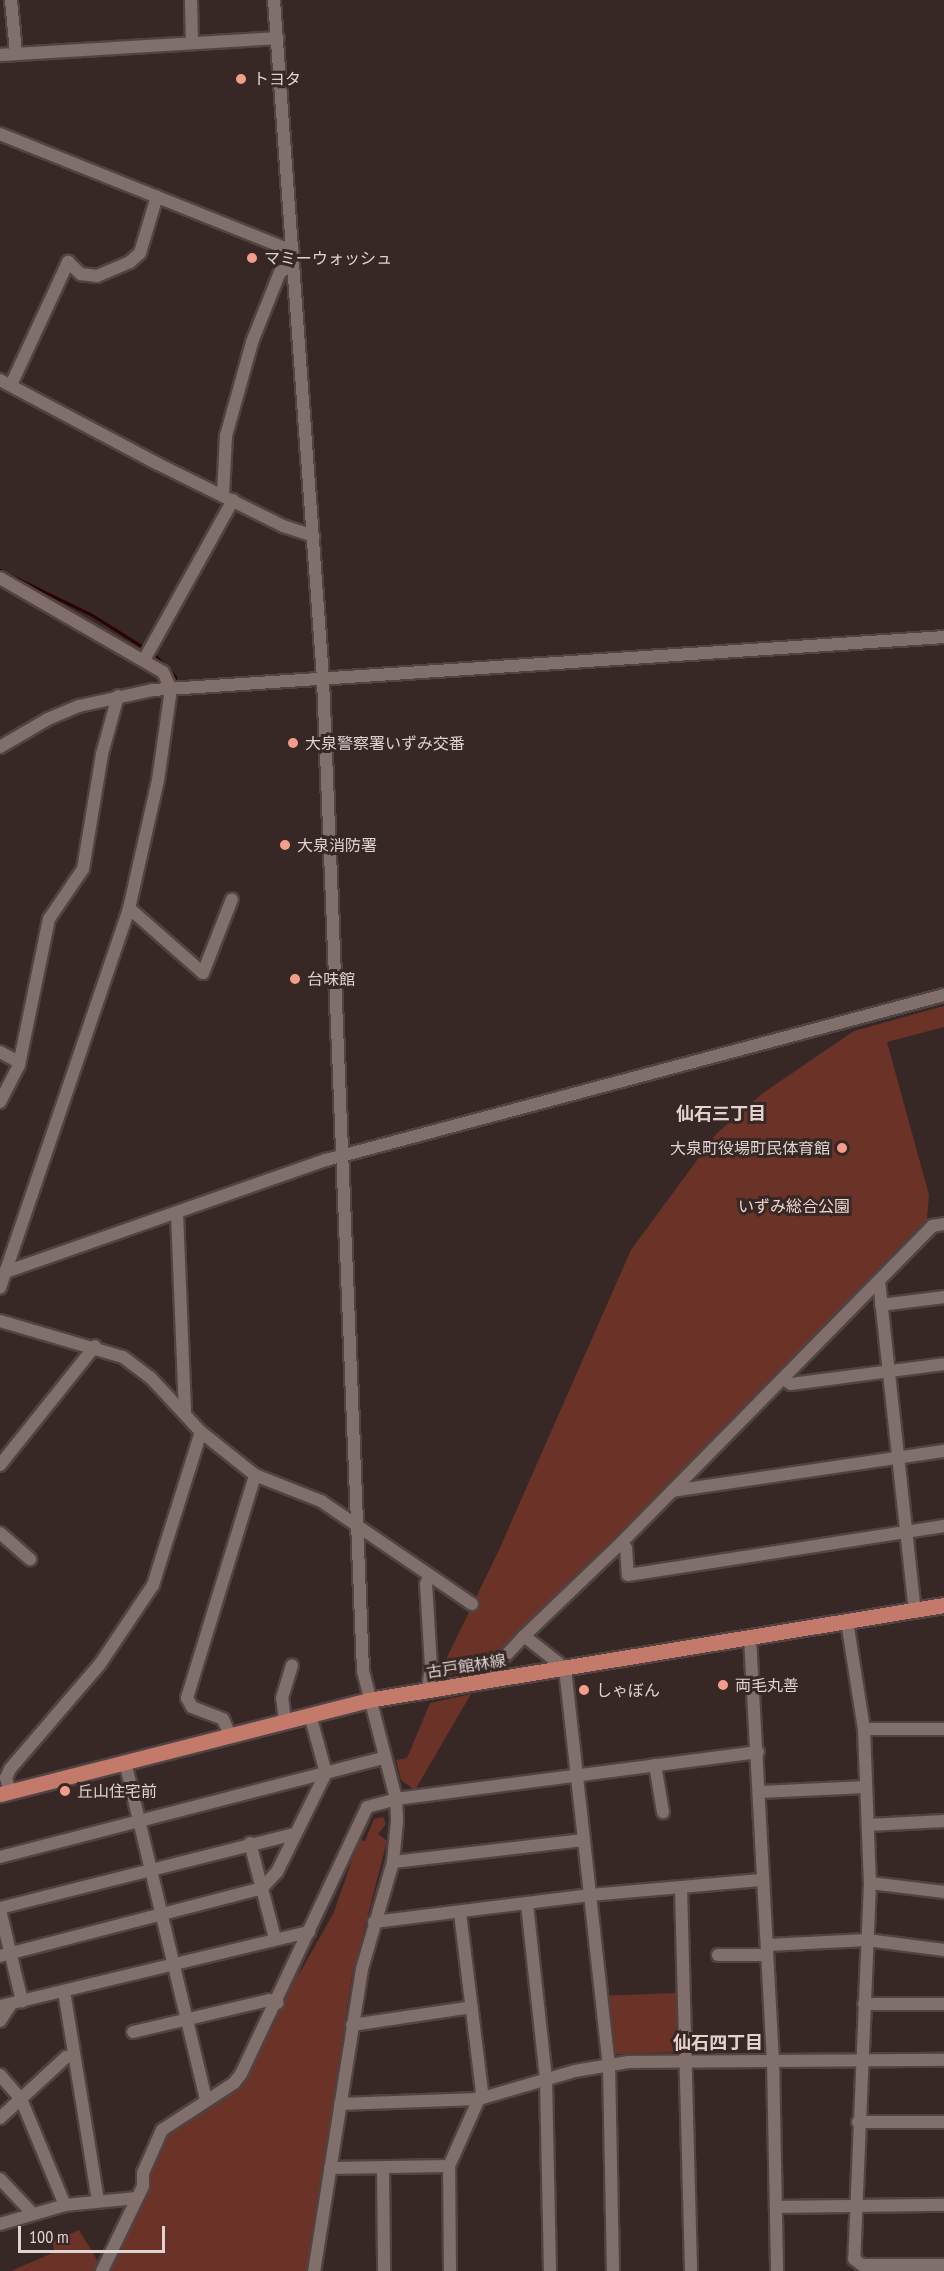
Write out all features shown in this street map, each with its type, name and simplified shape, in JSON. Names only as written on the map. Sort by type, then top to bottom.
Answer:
[{"type":"main road","name":"古戸館林線","points":[[5,1793],[368,1700],[944,1605]]},
{"type":"street","points":[[11,0],[16,53]]},
{"type":"street","points":[[191,0],[192,43]]},
{"type":"street","points":[[274,0],[323,679],[363,1671],[368,1700],[396,1799],[393,1862],[374,1922],[352,2025],[314,2271]]},
{"type":"street","points":[[0,56],[16,53],[277,38]]},
{"type":"street","points":[[0,135],[292,251]]},
{"type":"street","points":[[157,196],[140,253],[130,262],[97,276],[81,274],[68,262],[5,382],[283,526],[313,536]]},
{"type":"street","points":[[144,660],[228,498],[226,436],[252,342],[280,272],[293,265]]},
{"type":"street","points":[[0,578],[163,672],[171,689],[158,780],[129,908],[2,1273],[0,1288]]},
{"type":"street","points":[[0,747],[48,719],[118,696],[171,689],[944,637]]},
{"type":"street","points":[[0,1102],[19,1062],[49,919],[83,868],[102,754],[118,696]]},
{"type":"street","points":[[129,908],[203,973],[232,899]]},
{"type":"street","points":[[2,1273],[342,1156],[944,994]]},
{"type":"street","points":[[0,1052],[19,1062]]},
{"type":"street","points":[[177,1214],[185,1412]]},
{"type":"street","points":[[494,1679],[497,1665],[524,1636],[621,1543],[921,1236],[932,1226],[944,1224]]},
{"type":"street","points":[[879,1281],[915,1610]]},
{"type":"street","points":[[881,1305],[944,1297]]},
{"type":"street","points":[[0,1321],[95,1346],[123,1358],[150,1377],[185,1412],[201,1432],[255,1475],[321,1501],[356,1528],[472,1604]]},
{"type":"street","points":[[0,1465],[95,1346]]},
{"type":"street","points":[[783,1379],[791,1384],[944,1364]]},
{"type":"street","points":[[5,1793],[6,1778],[10,1769],[100,1664],[153,1585],[201,1432]]},
{"type":"street","points":[[672,1491],[944,1451]]},
{"type":"street","points":[[230,1735],[223,1719],[192,1707],[187,1698],[255,1475]]},
{"type":"street","points":[[621,1543],[626,1548],[628,1575],[944,1526]]},
{"type":"street","points":[[0,1533],[30,1559]]},
{"type":"street","points":[[428,1690],[430,1667],[426,1584],[429,1577]]},
{"type":"street","points":[[847,1621],[864,1729],[870,1883],[854,2206],[857,2265],[944,2265]]},
{"type":"street","points":[[524,1636],[565,1668],[609,2064],[613,2271]]},
{"type":"street","points":[[750,1637],[773,2059],[777,2271]]},
{"type":"street","points":[[285,1721],[282,1698],[292,1665]]},
{"type":"street","points":[[5,1954],[262,1888],[277,1872],[326,1773],[310,1715]]},
{"type":"street","points":[[864,1729],[944,1729]]},
{"type":"street","points":[[102,2271],[136,2198],[162,2130],[238,2080],[278,2002],[362,1814],[373,1804],[396,1799],[758,1752]]},
{"type":"street","points":[[0,1857],[384,1758]]},
{"type":"street","points":[[125,1762],[176,1963],[206,2100]]},
{"type":"street","points":[[655,1765],[663,1812]]},
{"type":"street","points":[[760,1792],[866,1787]]},
{"type":"street","points":[[868,1825],[944,1821]]},
{"type":"street","points":[[0,2021],[11,2004],[0,1909],[250,1843],[295,1834]]},
{"type":"street","points":[[393,1862],[584,1840]]},
{"type":"street","points":[[250,1843],[275,1938]]},
{"type":"street","points":[[374,1922],[590,1895],[763,1880]]},
{"type":"street","points":[[870,1883],[944,1892]]},
{"type":"street","points":[[681,1887],[688,2061],[692,2271]]},
{"type":"street","points":[[527,1904],[546,2080],[550,2271]]},
{"type":"street","points":[[450,2271],[448,2166],[479,2099],[460,1913]]},
{"type":"street","points":[[11,2004],[275,1938],[309,1932]]},
{"type":"street","points":[[718,1955],[867,1940],[944,1950]]},
{"type":"street","points":[[64,1992],[98,2200]]},
{"type":"street","points":[[133,2032],[268,2000],[278,2002]]},
{"type":"street","points":[[864,2004],[944,2004]]},
{"type":"street","points":[[352,2025],[471,2007]]},
{"type":"street","points":[[0,2118],[66,2057],[74,2056]]},
{"type":"street","points":[[340,2104],[479,2099],[609,2064],[773,2059],[944,2060]]},
{"type":"street","points":[[0,2075],[21,2099],[65,2205]]},
{"type":"street","points":[[858,2122],[944,2122]]},
{"type":"street","points":[[330,2168],[448,2166]]},
{"type":"street","points":[[383,2168],[384,2271]]},
{"type":"street","points":[[0,2179],[32,2213]]},
{"type":"street","points":[[0,2224],[65,2205],[136,2198]]},
{"type":"street","points":[[776,2207],[944,2205]]},
{"type":"green space","name":"いずみ総合公園","points":[[944,1006],[944,1027],[887,1042],[929,1195],[927,1219],[628,1532],[487,1670],[438,1676],[499,1550],[631,1250],[717,1133],[763,1093],[854,1031]]},
{"type":"green space","points":[[471,1694],[415,1790],[401,1780],[396,1760],[407,1758],[430,1703]]},
{"type":"green space","points":[[383,1817],[386,1824],[378,1834],[387,1841],[352,1977],[307,2271],[109,2271],[148,2190],[148,2174],[164,2135],[243,2080],[314,1937],[297,1978],[334,1912],[359,1840],[365,1841],[374,1819]]},
{"type":"green space","points":[[680,1993],[682,2052],[609,2055],[607,1996]]},
{"type":"green space","points":[[79,2230],[96,2258],[100,2268],[97,2271],[11,2271],[55,2252],[52,2242]]},
{"type":"waterway","points":[[0,570],[92,615],[146,649]]},
{"type":"waterway","points":[[152,652],[175,677],[175,684]]},
{"type":"waterway","points":[[156,814],[163,783]]},
{"type":"place","name":"トヨタ","points":[[241,79]]},
{"type":"place","name":"マミーウォッシュ","points":[[252,258]]},
{"type":"place","name":"大泉警察署いずみ交番","points":[[293,743]]},
{"type":"place","name":"大泉消防署","points":[[285,845]]},
{"type":"place","name":"台味館","points":[[295,979]]},
{"type":"place","name":"大泉町役場町民体育館","points":[[842,1148]]},
{"type":"place","name":"両毛丸善","points":[[723,1685]]},
{"type":"place","name":"しゃぼん","points":[[584,1690]]},
{"type":"place","name":"丘山住宅前","points":[[65,1791]]},
{"type":"district","name":"仙石三丁目","points":[[721,1114]]},
{"type":"district","name":"仙石四丁目","points":[[718,2043]]}]
